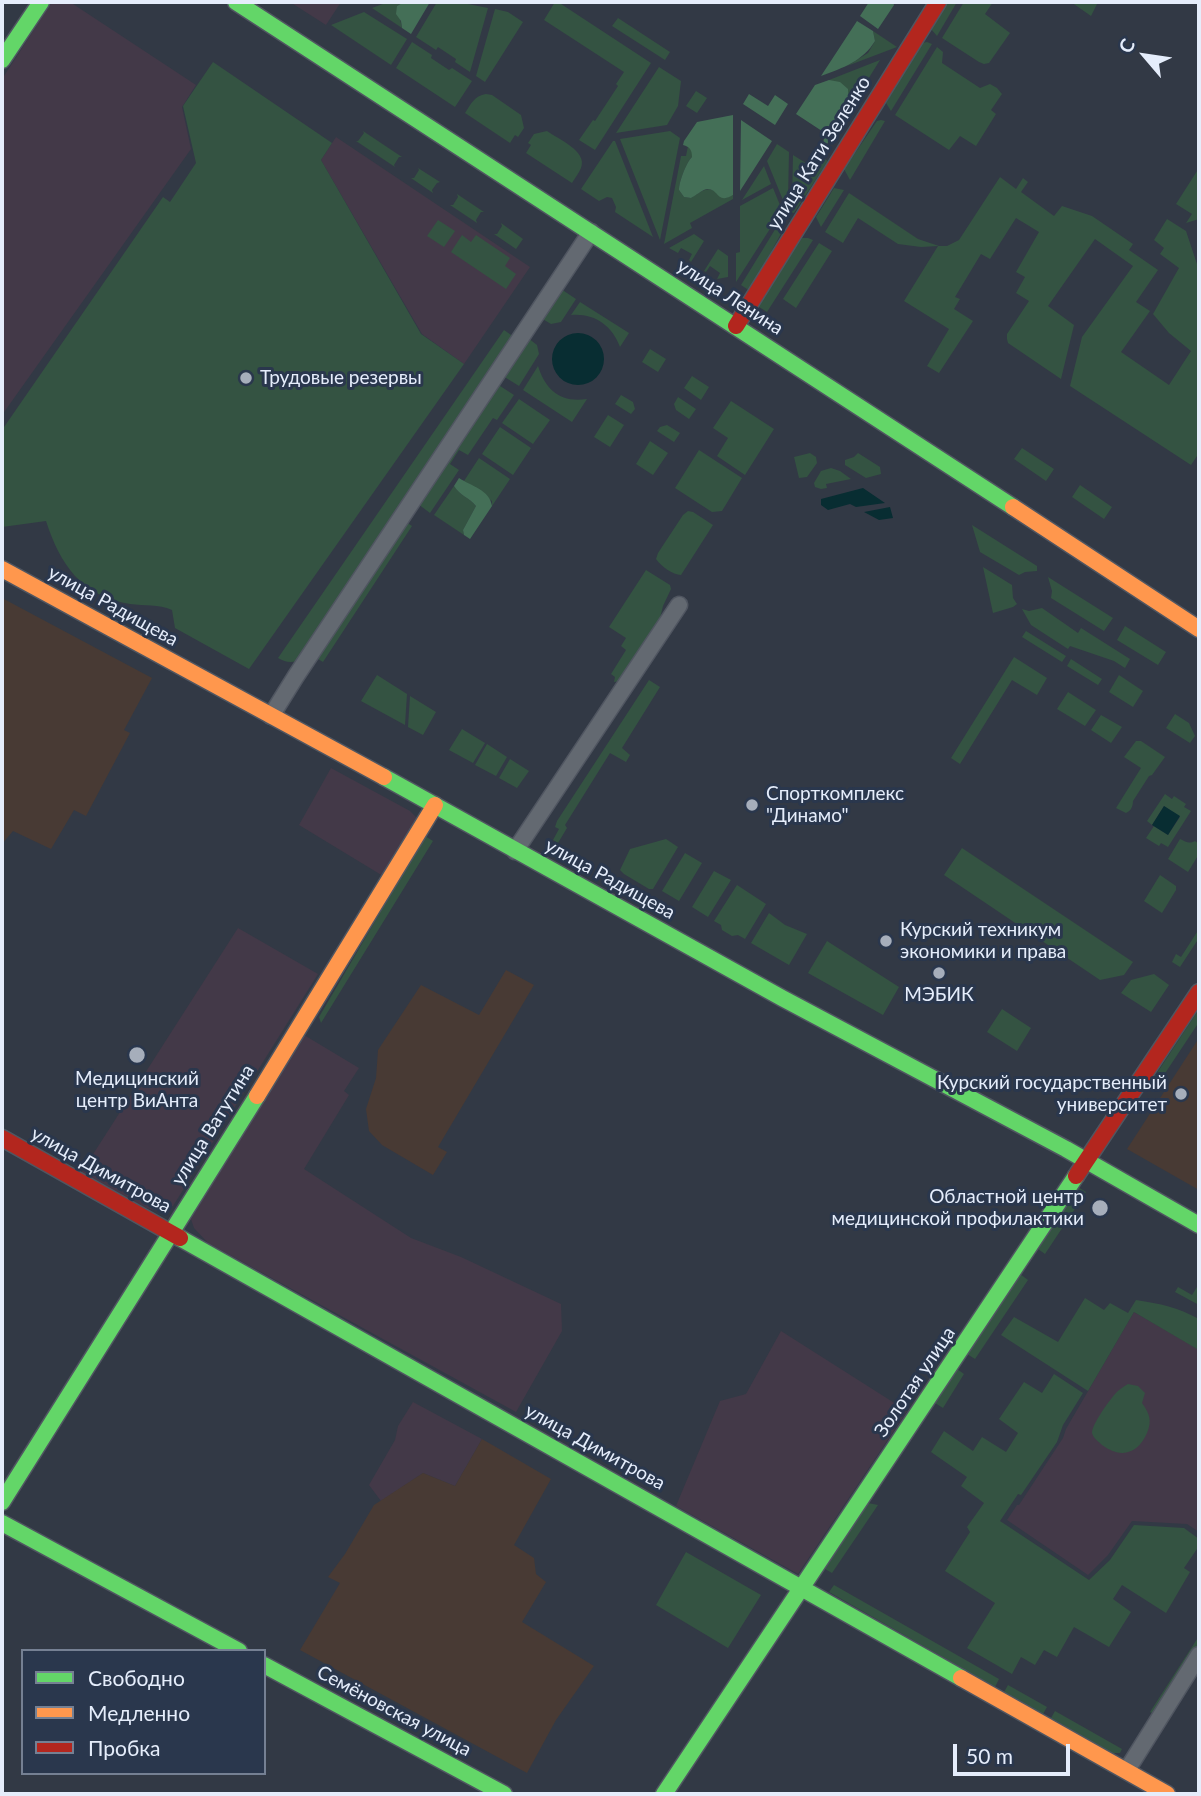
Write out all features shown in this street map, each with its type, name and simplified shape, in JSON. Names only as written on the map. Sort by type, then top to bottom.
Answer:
[{"type":"main road","points":[[2,60],[41,2]]},
{"type":"main road","name":"улица Ленина","points":[[236,2],[1199,629]]},
{"type":"main road","name":"улица Кати Зеленко","points":[[736,326],[938,2]]},
{"type":"main road","name":"улица Радищева","points":[[2,569],[1087,1161],[1199,1225]]},
{"type":"main road","name":"улица Ватутина","points":[[2,1502],[303,1023],[435,805]]},
{"type":"main road","name":"Золотая улица","points":[[664,1794],[1199,992]]},
{"type":"main road","name":"улица Димитрова","points":[[2,1138],[1167,1794]]},
{"type":"main road","points":[[2,1523],[235,1649]]},
{"type":"main road","name":"Семёновская улица","points":[[266,1666],[504,1794]]},
{"type":"street","points":[[271,716],[591,232]]},
{"type":"street","points":[[515,851],[679,605]]},
{"type":"street","points":[[1127,1770],[1199,1655]]},
{"type":"shaded area","points":[[52,2],[70,2],[196,85],[182,107],[191,149],[2,415],[2,79]]},
{"type":"shaded area","points":[[290,2],[341,2],[326,25]]},
{"type":"shaded area","points":[[388,2],[404,2],[397,6],[402,28],[372,8]]},
{"type":"shaded area","points":[[437,2],[458,2],[488,8],[470,72],[438,47],[436,50],[416,37]]},
{"type":"shaded area","points":[[555,2],[651,63],[595,150],[579,140],[593,120],[595,121],[624,72],[544,20]]},
{"type":"shaded area","points":[[945,2],[957,2],[937,36],[931,29]]},
{"type":"shaded area","points":[[964,2],[993,2],[985,14],[1010,33],[989,63],[979,62],[942,38]]},
{"type":"shaded area","points":[[1071,2],[1098,2],[1091,16]]},
{"type":"shaded area","points":[[495,9],[508,12],[523,22],[485,82],[476,76]]},
{"type":"shaded area","points":[[364,12],[407,39],[391,65],[331,25]]},
{"type":"shaded area","points":[[618,18],[670,52],[665,60],[612,26]]},
{"type":"shaded area","points":[[873,31],[897,47],[847,66],[868,53],[875,41]]},
{"type":"shaded area","points":[[412,42],[449,70],[452,68],[472,81],[455,107],[396,68]]},
{"type":"shaded area","points":[[922,43],[932,44],[891,111],[886,103]]},
{"type":"shaded area","points":[[937,47],[943,52],[942,63],[980,88],[990,84],[1002,94],[991,110],[996,114],[976,146],[960,136],[949,150],[895,115]]},
{"type":"shaded area","points":[[880,60],[844,118],[849,103],[829,80]]},
{"type":"shaded area","name":"Трудовые резервы","points":[[213,62],[332,143],[321,160],[421,334],[464,364],[249,669],[175,628],[172,610],[113,600],[86,586],[75,576],[58,551],[46,521],[2,527],[2,430],[163,197],[170,202],[196,163],[183,106]]},
{"type":"shaded area","points":[[659,67],[681,81],[678,106],[667,125],[616,133]]},
{"type":"shaded area","points":[[696,91],[707,98],[697,113],[686,106]]},
{"type":"shaded area","points":[[486,94],[492,95],[521,115],[524,128],[510,143],[465,113],[476,99]]},
{"type":"shaded area","points":[[877,121],[885,121],[850,180],[844,169]]},
{"type":"shaded area","points":[[363,131],[402,157],[399,157],[395,167],[356,141]]},
{"type":"shaded area","points":[[547,131],[571,146],[580,156],[581,168],[572,183],[526,153],[534,134]]},
{"type":"shaded area","points":[[670,131],[680,138],[660,240],[620,139]]},
{"type":"shaded area","points":[[336,137],[530,267],[464,364],[422,334],[321,160]]},
{"type":"shaded area","points":[[613,141],[653,237],[615,212],[612,198],[599,201],[581,189]]},
{"type":"shaded area","points":[[777,144],[789,152],[788,200],[785,205],[767,161]]},
{"type":"shaded area","points":[[688,146],[692,157],[683,173],[679,190],[684,197],[691,198],[709,189],[726,198],[733,195],[733,199],[690,223],[692,228],[664,244],[681,156],[686,156]]},
{"type":"shaded area","points":[[793,155],[809,165],[814,158],[828,161],[794,213],[786,211],[792,203]]},
{"type":"shaded area","points":[[764,166],[771,184],[742,200]]},
{"type":"shaded area","points":[[418,168],[440,182],[432,190],[433,193],[411,178],[414,178]]},
{"type":"shaded area","points":[[1199,168],[1199,219],[1186,223],[1192,214],[1176,204]]},
{"type":"shaded area","points":[[1000,177],[1016,189],[1023,178],[1028,182],[1021,192],[1054,216],[1062,206],[1092,216],[1133,244],[1129,250],[1158,270],[1136,302],[1150,311],[1121,352],[1169,385],[1191,351],[1169,333],[1153,314],[1179,268],[1160,254],[1164,248],[1154,240],[1167,219],[1186,231],[1199,270],[1199,453],[1191,465],[1070,386],[1082,337],[1133,266],[1095,239],[1048,306],[1074,325],[1061,379],[1008,343],[1007,339],[1007,334],[1029,301],[1016,293],[1025,277],[1016,272],[1039,232],[1016,218],[990,259],[981,254],[955,297],[960,299],[954,309],[973,321],[939,373],[927,366],[949,329],[904,301],[938,246],[898,244],[858,218],[843,243],[825,232],[849,193],[918,239],[947,246],[959,240]]},
{"type":"shaded area","points":[[773,188],[782,210],[736,282],[736,253],[740,252],[740,206]]},
{"type":"shaded area","points":[[834,188],[844,190],[821,227],[816,217]]},
{"type":"shaded area","points":[[457,194],[484,212],[481,212],[477,223],[450,205],[453,205]]},
{"type":"shaded area","points":[[438,220],[455,231],[444,247],[427,236]]},
{"type":"shaded area","points":[[501,223],[523,239],[516,249],[494,234],[497,234]]},
{"type":"shaded area","points":[[779,223],[784,228],[750,291],[741,285]]},
{"type":"shaded area","points":[[694,234],[704,241],[691,262],[689,260],[692,254],[681,248],[678,253],[669,248]]},
{"type":"shaded area","points":[[462,235],[471,242],[476,235],[510,258],[505,266],[516,274],[506,289],[451,252]]},
{"type":"shaded area","points":[[802,238],[813,240],[767,312],[756,305]]},
{"type":"shaded area","points":[[819,243],[832,251],[796,308],[783,299]]},
{"type":"shaded area","points":[[718,249],[728,256],[728,277],[717,279],[720,273],[710,266],[704,271]]},
{"type":"shaded area","points":[[561,289],[576,299],[561,322],[551,324],[541,318]]},
{"type":"shaded area","points":[[580,302],[629,333],[620,347],[612,332],[595,318],[571,315]]},
{"type":"shaded area","points":[[504,330],[514,337],[297,661],[288,662],[278,658]]},
{"type":"shaded area","points":[[578,333],[597,340],[604,359],[597,378],[578,385],[559,378],[552,359],[559,340]]},
{"type":"shaded area","points":[[528,338],[537,345],[539,354],[519,386],[503,376]]},
{"type":"shaded area","points":[[650,349],[666,359],[658,372],[642,362]]},
{"type":"shaded area","points":[[538,366],[545,382],[556,393],[570,399],[587,399],[572,422],[523,390]]},
{"type":"shaded area","points":[[692,376],[709,387],[701,400],[684,388]]},
{"type":"shaded area","points":[[497,384],[514,395],[497,420],[493,418],[468,455],[459,450],[450,464],[459,470],[430,513],[418,504]]},
{"type":"shaded area","points":[[621,395],[633,402],[635,409],[631,414],[615,404]]},
{"type":"shaded area","points":[[678,397],[696,409],[689,419],[676,410],[674,404]]},
{"type":"shaded area","points":[[519,399],[550,420],[533,444],[502,423]]},
{"type":"shaded area","points":[[731,401],[774,429],[745,475],[717,456],[728,438],[713,428]]},
{"type":"shaded area","points":[[608,415],[624,425],[610,447],[594,437]]},
{"type":"shaded area","points":[[667,425],[680,433],[674,442],[657,431]]},
{"type":"shaded area","points":[[500,427],[531,448],[513,475],[482,454]]},
{"type":"shaded area","points":[[650,441],[668,453],[653,475],[636,464]]},
{"type":"shaded area","points":[[1022,448],[1054,469],[1046,481],[1014,459]]},
{"type":"shaded area","points":[[699,450],[742,478],[722,511],[712,512],[675,488]]},
{"type":"shaded area","points":[[810,453],[816,457],[817,463],[807,477],[799,478],[794,457]]},
{"type":"shaded area","points":[[858,453],[880,467],[881,474],[866,478],[845,465],[845,460]]},
{"type":"shaded area","points":[[479,458],[510,479],[492,506],[492,501],[464,481]]},
{"type":"shaded area","points":[[831,468],[851,479],[826,484],[827,488],[815,487],[814,483],[821,471]]},
{"type":"shaded area","points":[[1080,485],[1112,507],[1104,519],[1072,497]]},
{"type":"shaded area","points":[[454,486],[476,506],[463,530],[464,535],[434,515]]},
{"type":"shaded area","points":[[863,488],[885,503],[856,507],[850,504],[828,510],[821,505],[821,499]]},
{"type":"shaded area","points":[[890,507],[893,518],[879,520],[864,512]]},
{"type":"shaded area","points":[[688,511],[713,525],[681,575],[678,575],[667,570],[656,559]]},
{"type":"shaded area","points":[[406,522],[412,526],[323,662],[318,659],[317,656]]},
{"type":"shaded area","points":[[972,525],[1037,566],[1037,571],[1019,575],[980,552]]},
{"type":"shaded area","points":[[983,567],[1012,585],[1013,598],[1017,604],[993,613]]},
{"type":"shaded area","points":[[646,570],[670,585],[671,589],[658,626],[621,681],[614,682],[615,677],[611,674],[626,650],[621,646],[626,638],[609,627]]},
{"type":"shaded area","points":[[1048,577],[1113,618],[1104,631],[1051,598]]},
{"type":"shaded area","points":[[2,598],[152,678],[124,730],[130,733],[86,816],[74,810],[51,849],[13,831],[2,844]]},
{"type":"shaded area","points":[[1042,608],[1078,633],[1081,628],[1130,659],[1125,668],[1114,661],[1070,646],[1068,649],[1031,625],[1022,609],[1029,611]]},
{"type":"shaded area","points":[[1125,626],[1166,652],[1158,665],[1117,640]]},
{"type":"shaded area","points":[[1026,631],[1066,656],[1062,662],[1022,637]]},
{"type":"shaded area","points":[[1014,657],[1047,678],[1037,695],[1012,680],[960,764],[951,758]]},
{"type":"shaded area","points":[[1071,659],[1102,679],[1098,685],[1067,666]]},
{"type":"shaded area","points":[[377,675],[407,694],[405,725],[361,701]]},
{"type":"shaded area","points":[[1119,675],[1143,691],[1133,707],[1109,692]]},
{"type":"shaded area","points":[[649,680],[660,687],[622,748],[630,755],[626,762],[610,753],[565,825],[567,828],[558,843],[553,840],[559,829],[555,827],[557,821]]},
{"type":"shaded area","points":[[1068,692],[1096,710],[1085,726],[1057,709]]},
{"type":"shaded area","points":[[410,696],[436,712],[423,735],[408,727]]},
{"type":"shaded area","points":[[1175,714],[1189,723],[1195,736],[1190,743],[1166,728]]},
{"type":"shaded area","points":[[1101,715],[1122,727],[1111,743],[1091,730]]},
{"type":"shaded area","points":[[462,729],[485,743],[473,763],[449,750]]},
{"type":"shaded area","points":[[1136,741],[1141,741],[1165,757],[1149,776],[1126,813],[1116,808],[1141,768],[1124,757]]},
{"type":"shaded area","points":[[487,744],[507,757],[496,776],[475,765]]},
{"type":"shaded area","points":[[510,759],[529,771],[517,788],[499,778]]},
{"type":"shaded area","points":[[331,768],[410,811],[417,818],[383,876],[299,825]]},
{"type":"shaded area","points":[[1165,794],[1172,799],[1174,796],[1191,811],[1168,847],[1161,843],[1159,846],[1146,838],[1154,826],[1168,835],[1180,817],[1164,806],[1152,825],[1147,821]]},
{"type":"shaded area","points":[[1164,806],[1180,816],[1168,835],[1152,825]]},
{"type":"shaded area","points":[[425,836],[433,841],[321,1023],[319,1017]]},
{"type":"shaded area","points":[[666,839],[678,847],[653,889],[620,870],[630,849]]},
{"type":"shaded area","points":[[1180,839],[1199,844],[1199,854],[1188,872],[1168,859]]},
{"type":"shaded area","points":[[962,848],[1133,962],[1124,975],[1100,980],[944,875]]},
{"type":"shaded area","points":[[685,853],[702,863],[679,901],[662,891]]},
{"type":"shaded area","points":[[714,871],[731,880],[708,917],[692,907]]},
{"type":"shaded area","points":[[1160,875],[1176,886],[1162,913],[1144,901]]},
{"type":"shaded area","points":[[737,885],[766,904],[745,939],[738,935],[732,936],[714,921]]},
{"type":"shaded area","points":[[769,913],[785,925],[807,934],[789,965],[751,943]]},
{"type":"shaded area","points":[[238,928],[318,974],[173,1206],[161,1212],[146,1208],[81,1173]]},
{"type":"shaded area","points":[[1199,929],[1199,938],[1180,967],[1172,962],[1176,954],[1181,957]]},
{"type":"shaded area","points":[[827,941],[899,987],[883,1015],[808,973]]},
{"type":"shaded area","points":[[506,970],[534,985],[438,1147],[447,1152],[433,1175],[382,1145],[369,1131],[366,1109],[376,1078],[378,1050],[421,985],[479,1015]]},
{"type":"shaded area","points":[[1154,974],[1169,985],[1151,1012],[1121,993],[1131,980]]},
{"type":"shaded area","points":[[1002,1009],[1031,1028],[1017,1051],[987,1032]]},
{"type":"shaded area","points":[[1199,1009],[1199,1022],[1154,1090],[1151,1082]]},
{"type":"shaded area","points":[[304,1035],[359,1068],[344,1091],[349,1095],[304,1169],[411,1238],[461,1257],[561,1304],[562,1331],[516,1412],[208,1243],[194,1228],[191,1219]]},
{"type":"shaded area","name":"Курский государственный университет","points":[[1199,1038],[1199,1190],[1127,1149]]},
{"type":"shaded area","points":[[1078,1187],[1086,1192],[1045,1254],[1038,1249]]},
{"type":"shaded area","points":[[1020,1274],[1028,1280],[975,1359],[967,1354]]},
{"type":"shaded area","points":[[1178,1287],[1192,1295],[1197,1287],[1199,1288],[1199,1305],[1175,1292]]},
{"type":"shaded area","points":[[1085,1298],[1104,1310],[1110,1303],[1128,1313],[1136,1300],[1169,1306],[1191,1315],[1199,1319],[1199,1353],[1197,1349],[1134,1312],[1088,1391],[1001,1335],[1014,1317],[1058,1342]]},
{"type":"shaded area","points":[[1134,1312],[1198,1349],[1199,1532],[1187,1524],[1132,1521],[1108,1555],[1088,1575],[1007,1520],[1063,1438]]},
{"type":"shaded area","points":[[781,1331],[907,1411],[798,1574],[676,1506],[720,1401],[746,1394]]},
{"type":"shaded area","points":[[957,1369],[964,1374],[943,1408],[935,1403]]},
{"type":"shaded area","points":[[1054,1374],[1083,1393],[1063,1425],[1057,1442],[1000,1521],[1089,1580],[1110,1560],[1134,1525],[1184,1528],[1199,1539],[1199,1546],[1184,1568],[1190,1572],[1166,1613],[1122,1585],[1113,1599],[1131,1612],[1109,1647],[1074,1627],[1057,1657],[1044,1650],[1035,1665],[1021,1657],[1012,1674],[967,1648],[995,1603],[945,1571],[970,1532],[967,1527],[984,1503],[961,1486],[967,1477],[931,1452],[944,1431],[973,1451],[982,1437],[1006,1452],[1018,1433],[999,1419],[1024,1382],[1042,1393]]},
{"type":"shaded area","points":[[1128,1384],[1138,1386],[1145,1393],[1142,1403],[1150,1421],[1139,1446],[1122,1453],[1102,1445],[1092,1433],[1109,1402]]},
{"type":"shaded area","points":[[413,1402],[482,1439],[455,1486],[423,1473],[381,1501],[369,1485]]},
{"type":"shaded area","points":[[482,1439],[551,1479],[514,1545],[534,1558],[536,1574],[546,1582],[522,1622],[594,1666],[556,1720],[527,1773],[300,1650],[340,1583],[328,1577],[374,1505],[423,1473],[455,1486]]},
{"type":"shaded area","points":[[868,1503],[878,1505],[832,1573],[825,1569]]},
{"type":"shaded area","points":[[686,1552],[761,1595],[728,1648],[656,1605]]},
{"type":"shaded area","points":[[834,1585],[999,1679],[995,1687],[829,1592]]},
{"type":"shaded area","points":[[1199,1636],[1199,1652],[1158,1716],[1150,1712]]},
{"type":"shaded area","points":[[1008,1685],[1047,1707],[1043,1714],[1004,1692]]},
{"type":"shaded area","points":[[1055,1711],[1122,1749],[1120,1753],[1112,1753],[1051,1718]]},
{"type":"green space","points":[[404,2],[430,2],[411,34],[402,28],[396,14],[397,6]]},
{"type":"green space","points":[[869,2],[893,2],[894,5],[878,29],[860,16]]},
{"type":"green space","points":[[857,21],[873,31],[875,41],[858,59],[821,76]]},
{"type":"green space","points":[[829,80],[840,82],[848,89],[848,98],[842,119],[826,146],[823,144],[825,133],[796,114],[815,85]]},
{"type":"green space","points":[[749,94],[768,106],[775,95],[788,104],[775,125],[743,104]]},
{"type":"green space","points":[[733,115],[733,195],[723,198],[707,189],[691,198],[684,197],[679,187],[692,152],[683,145],[684,141],[697,122]]},
{"type":"green space","points":[[741,120],[772,141],[740,191]]},
{"type":"green space","points":[[459,478],[484,492],[492,506],[470,539],[464,535],[463,530],[476,506],[454,486]]},
{"type":"traffic: fast","points":[[2,60],[41,2]]},
{"type":"traffic: fast","points":[[236,2],[1013,507]]},
{"type":"traffic: fast","points":[[384,777],[782,998],[1066,1149],[1199,1225]]},
{"type":"traffic: fast","points":[[2,1502],[257,1096]]},
{"type":"traffic: fast","points":[[664,1794],[1076,1176]]},
{"type":"traffic: fast","points":[[180,1238],[961,1678]]},
{"type":"traffic: fast","points":[[2,1523],[235,1649]]},
{"type":"traffic: fast","points":[[266,1666],[504,1794]]},
{"type":"traffic: slow","points":[[1013,507],[1199,629]]},
{"type":"traffic: slow","points":[[2,569],[384,777]]},
{"type":"traffic: slow","points":[[257,1096],[435,805]]},
{"type":"traffic: slow","points":[[961,1678],[1167,1794]]},
{"type":"traffic: jam","points":[[736,326],[938,2]]},
{"type":"traffic: jam","points":[[1076,1176],[1199,992]]},
{"type":"traffic: jam","points":[[2,1138],[180,1238]]},
{"type":"place","name":"Трудовые резервы","points":[[246,378]]},
{"type":"place","name":"Спорткомплекс \"Динамо\"","points":[[752,805]]},
{"type":"place","name":"Курский техникум экономики и права","points":[[886,941]]},
{"type":"place","name":"МЭБИК","points":[[939,973]]},
{"type":"place","name":"Медицинский центр ВиАнта","points":[[137,1055]]},
{"type":"place","name":"Курский государственный университет","points":[[1181,1094]]},
{"type":"place","name":"Областной центр медицинской профилактики","points":[[1100,1208]]}]
